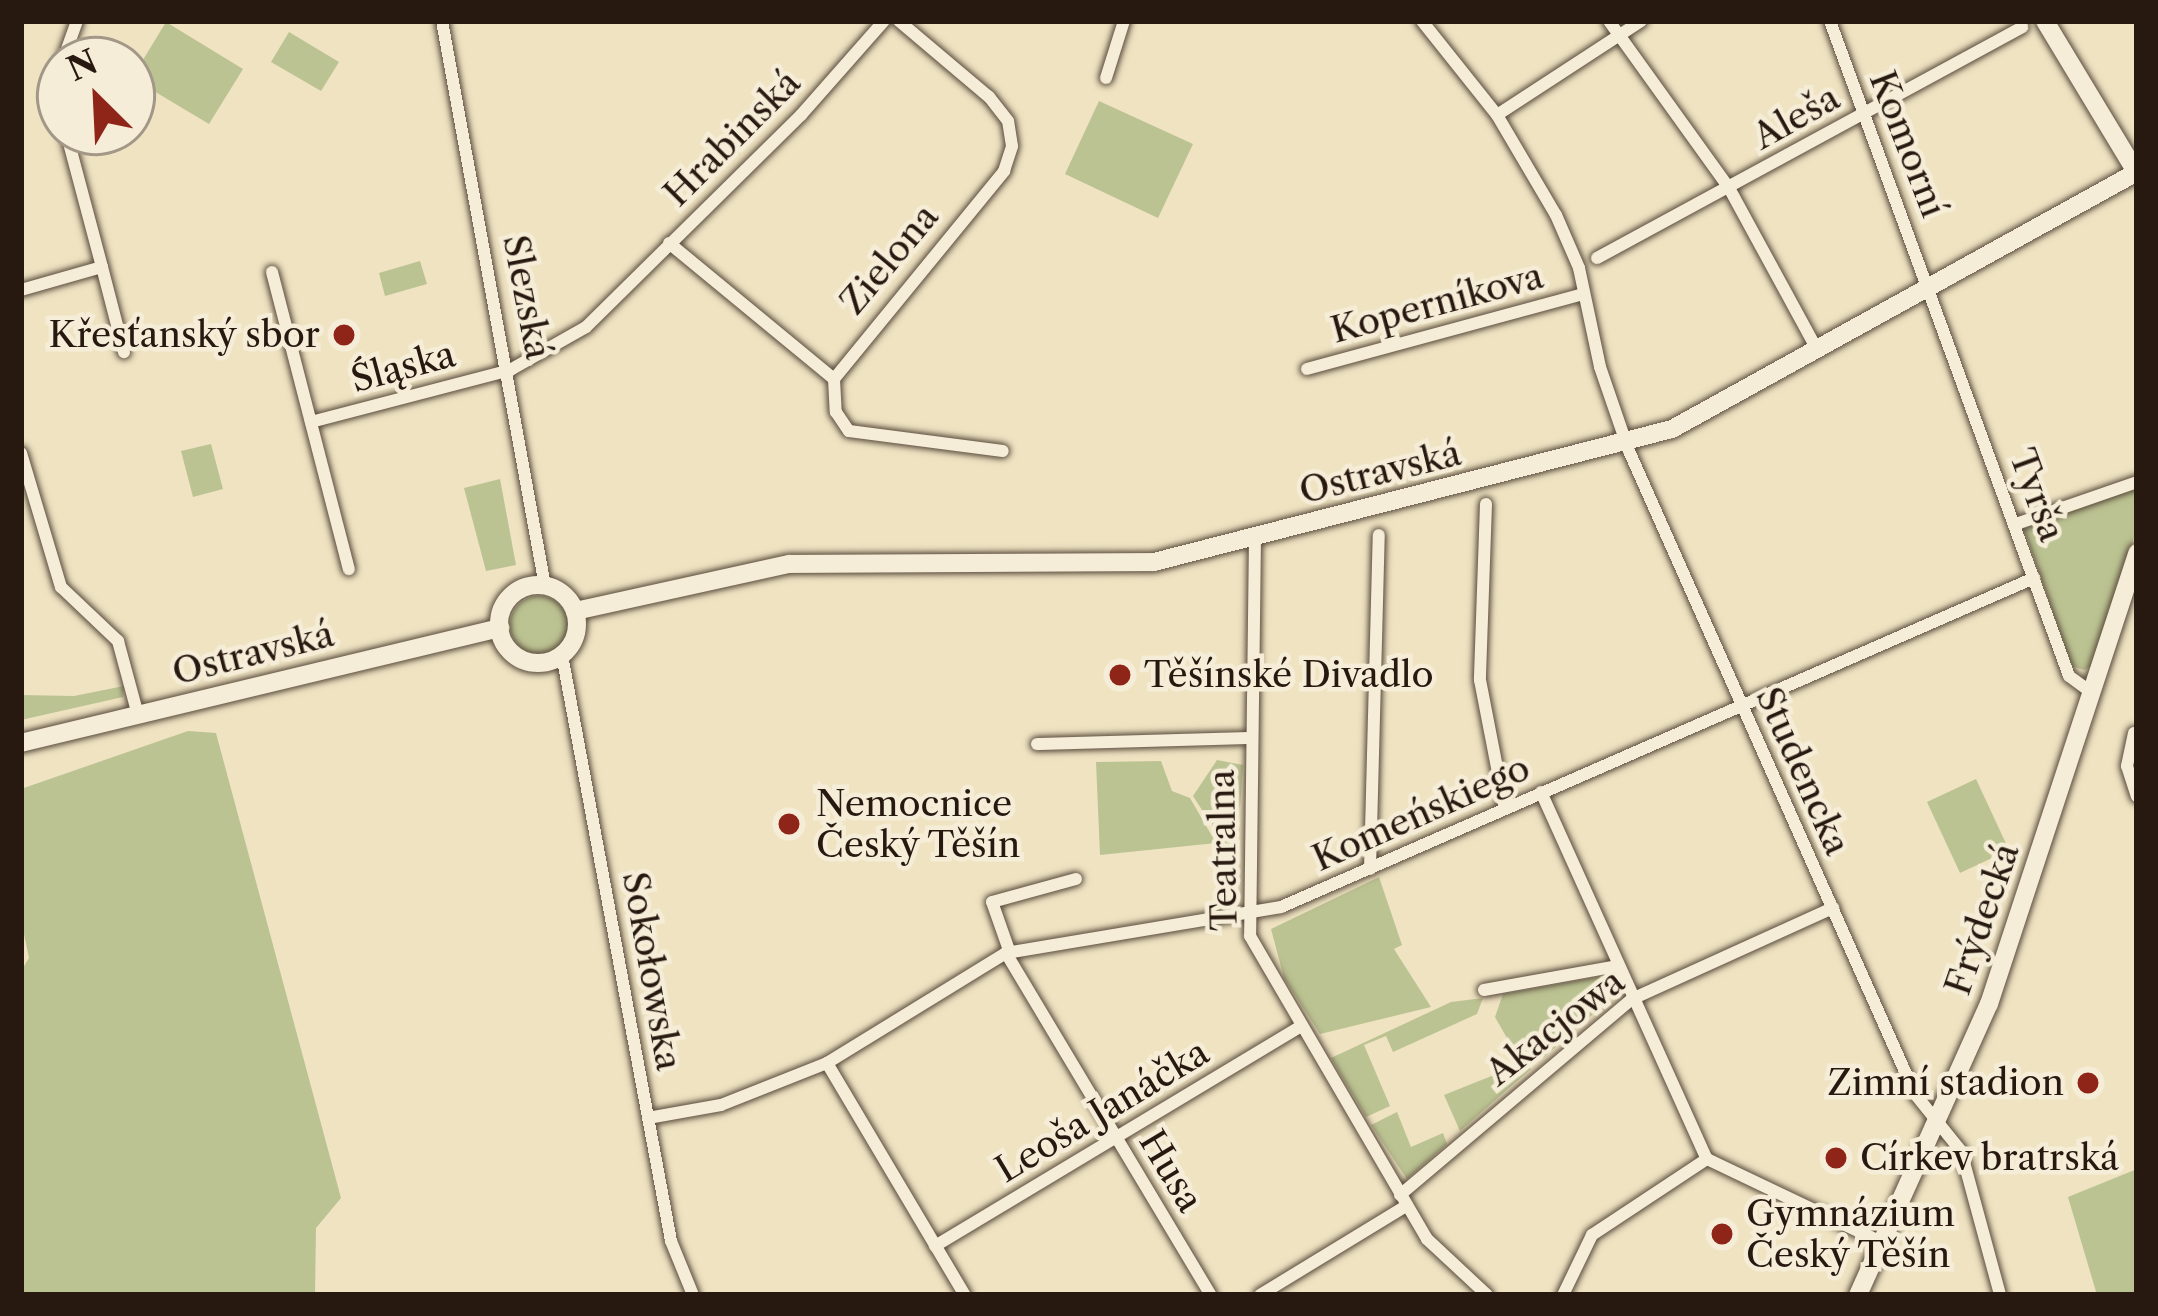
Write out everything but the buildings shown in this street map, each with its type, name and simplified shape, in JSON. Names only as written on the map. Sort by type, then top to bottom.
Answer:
[{"type":"street","name":"Hrabinská","points":[[510,370],[586,327],[884,21]]},
{"type":"street","name":"Zielona","points":[[834,379],[1004,171],[1010,127],[989,97],[899,21]]},
{"type":"street","points":[[1106,78],[1124,21]]},
{"type":"street","name":"Koperníkova","points":[[1422,21],[1497,115],[1556,215],[1625,441]]},
{"type":"street","points":[[1609,21],[1729,188],[1818,351]]},
{"type":"street","points":[[1497,115],[1641,21]]},
{"type":"street","name":"Komorní","points":[[1830,21],[1933,297]]},
{"type":"street","points":[[2045,21],[2136,172]]},
{"type":"street","name":"Slezská","points":[[441,22],[510,370],[545,586]]},
{"type":"street","name":"Aleša","points":[[1597,258],[2022,27]]},
{"type":"street","points":[[72,156],[124,352]]},
{"type":"street","name":"Ostravská","points":[[575,611],[789,564],[1121,566],[1255,537],[1625,441],[1703,418],[1818,351],[1933,297],[2136,172]]},
{"type":"street","points":[[669,243],[834,379],[834,394],[850,431],[1003,451]]},
{"type":"street","points":[[21,290],[102,267]]},
{"type":"street","name":"Śląska","points":[[272,272],[349,569]]},
{"type":"street","name":"Koperníkova","points":[[1306,369],[1583,294]]},
{"type":"street","name":"Tyrša","points":[[1933,297],[2069,676],[2092,693]]},
{"type":"street","name":"Śląska","points":[[311,422],[510,370]]},
{"type":"street","points":[[820,400],[834,394]]},
{"type":"street","points":[[829,434],[844,424]]},
{"type":"street","name":"Studencka","points":[[1625,441],[1916,1094],[1961,1151],[2000,1295]]},
{"type":"street","points":[[21,453],[61,587],[118,641],[138,715]]},
{"type":"street","points":[[2016,524],[2137,482]]},
{"type":"street","points":[[1486,504],[1480,680],[1505,809]]},
{"type":"street","points":[[1370,869],[1378,535]]},
{"type":"street","name":"Teatralna","points":[[1255,537],[1247,915],[1259,961],[1426,1239],[1487,1295]]},
{"type":"street","name":"Frýdecká","points":[[1858,1295],[1989,1004],[2137,553]]},
{"type":"street","name":"Komeńskiego","points":[[648,1118],[722,1105],[827,1063],[1008,953],[1247,915],[1370,869],[2035,578]]},
{"type":"street","points":[[545,586],[575,611],[576,633],[562,655],[525,661],[500,628],[512,596],[545,586]]},
{"type":"street","name":"Ostravská","points":[[21,743],[500,628]]},
{"type":"street","name":"Sokołowska","points":[[562,655],[671,1241],[693,1295]]},
{"type":"street","points":[[2134,734],[2127,766],[2137,796]]},
{"type":"street","points":[[1037,744],[1251,738]]},
{"type":"street","points":[[1541,793],[1707,1159],[1882,1244]]},
{"type":"street","name":"Husa","points":[[1076,880],[992,902],[1008,953],[1211,1295]]},
{"type":"street","name":"Akacjowa","points":[[1260,1295],[1403,1201],[1632,999],[1833,908]]},
{"type":"street","points":[[1484,990],[1617,966]]},
{"type":"street","name":"Leoša Janáčka","points":[[935,1246],[1299,1027]]},
{"type":"street","points":[[827,1063],[965,1295]]},
{"type":"street","points":[[1563,1295],[1592,1235],[1707,1159]]},
{"type":"green space","points":[[166,22],[243,69],[209,124],[156,92],[156,38]]},
{"type":"green space","points":[[289,32],[339,62],[321,91],[271,62]]},
{"type":"green space","points":[[1099,101],[1193,144],[1158,218],[1065,174]]},
{"type":"green space","points":[[420,261],[427,284],[385,296],[379,273]]},
{"type":"green space","points":[[211,444],[223,489],[193,497],[181,451]]},
{"type":"green space","points":[[500,479],[516,565],[486,571],[464,488]]},
{"type":"green space","points":[[2126,486],[2137,491],[2137,528],[2094,665],[2084,670],[2072,666],[2024,529]]},
{"type":"green space","points":[[539,596],[560,604],[568,625],[560,646],[539,654],[518,646],[510,625],[518,604]]},
{"type":"green space","points":[[124,686],[123,697],[21,720],[21,695],[74,696]]},
{"type":"green space","points":[[188,731],[216,733],[341,1198],[316,1228],[315,1295],[21,1295],[21,971],[29,958],[21,920],[21,789]]},
{"type":"green space","points":[[1217,760],[1243,765],[1236,863],[1193,796]]},
{"type":"green space","points":[[1161,761],[1172,791],[1190,798],[1216,843],[1100,855],[1096,762]]},
{"type":"green space","points":[[1976,779],[2009,850],[1960,873],[1927,802]]},
{"type":"green space","points":[[1379,877],[1402,945],[1394,949],[1431,1007],[1320,1034],[1284,978],[1271,929]]},
{"type":"green space","points":[[1609,975],[1617,993],[1543,1058],[1516,1054],[1495,1017],[1503,994]]},
{"type":"green space","points":[[1483,998],[1477,1014],[1393,1052],[1386,1036],[1364,1045],[1390,1106],[1366,1117],[1331,1058],[1451,1002]]},
{"type":"green space","points":[[1524,1063],[1531,1069],[1460,1131],[1444,1095]]},
{"type":"green space","points":[[1397,1112],[1411,1147],[1443,1133],[1447,1144],[1407,1179],[1371,1125]]},
{"type":"green space","points":[[2137,1169],[2137,1295],[2097,1295],[2068,1197]]},
{"type":"place","name":"Křesťanský sbor","points":[[344,335]]},
{"type":"place","name":"Těšínské Divadlo","points":[[1120,675]]},
{"type":"place","name":"Nemocnice Český Těšín","points":[[789,824]]},
{"type":"place","name":"Zimní stadion","points":[[2088,1083]]},
{"type":"place","name":"Církev bratrská","points":[[1836,1158]]},
{"type":"place","name":"Gymnázium Český Těšín","points":[[1722,1234]]}]
